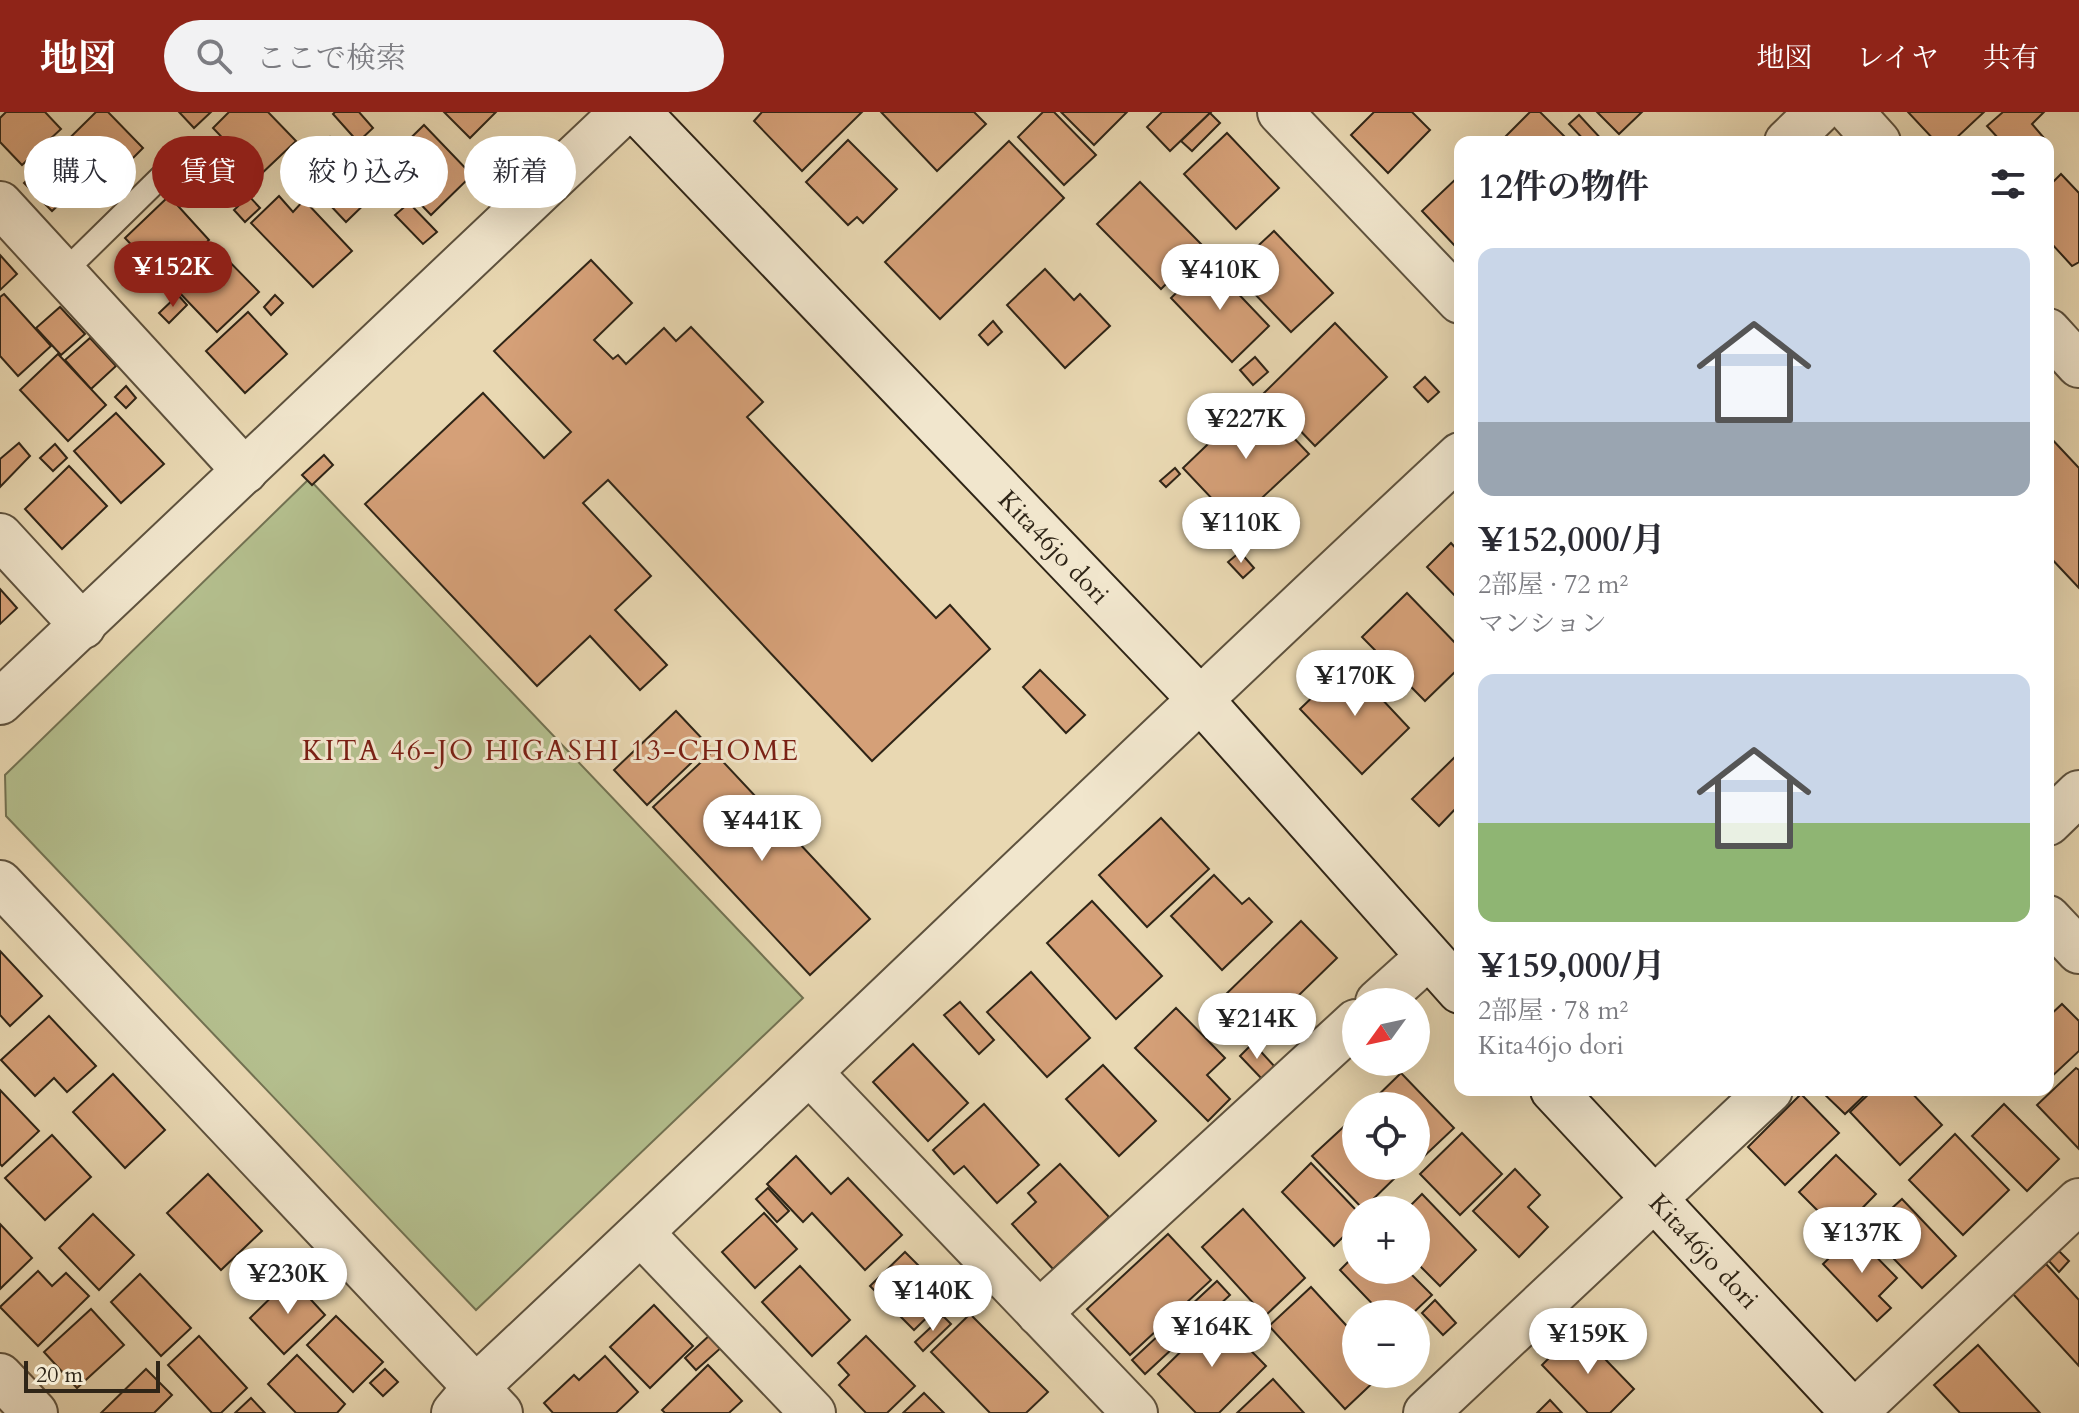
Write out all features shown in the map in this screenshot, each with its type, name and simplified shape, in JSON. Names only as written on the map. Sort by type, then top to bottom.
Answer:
[{"type":"street","points":[[0,702],[623,112]]},
{"type":"street","name":"Kita46jo dori","points":[[638,112],[1199,698],[1454,985]]},
{"type":"street","points":[[1280,112],[1454,295]]},
{"type":"street","points":[[1793,136],[1818,112]]},
{"type":"street","points":[[1851,112],[1873,136]]},
{"type":"street","points":[[0,204],[245,471]]},
{"type":"street","points":[[0,883],[477,1405],[642,1234],[1199,698],[1454,461]]},
{"type":"street","points":[[0,536],[83,626]]},
{"type":"street","points":[[2054,817],[2079,793]]},
{"type":"street","points":[[2054,924],[2079,951]]},
{"type":"street","points":[[1394,988],[1428,957]]},
{"type":"street","points":[[1039,1313],[1342,1035]]},
{"type":"street","points":[[810,1073],[1135,1413]]},
{"type":"street","name":"Kita46jo dori","points":[[1559,1096],[1854,1413]]},
{"type":"street","points":[[1426,1413],[1764,1096]]},
{"type":"street","points":[[1854,1413],[2079,1201]]},
{"type":"street","points":[[642,1234],[813,1413]]},
{"type":"street","points":[[0,1376],[35,1413]]},
{"type":"lane","points":[[63,273],[152,186]]},
{"type":"green space","points":[[309,479],[803,998],[476,1310],[6,816],[5,775]]},
{"type":"building","points":[[6,112],[45,112],[61,129],[53,136],[24,136],[22,165],[0,142],[0,118]]},
{"type":"building","points":[[96,112],[108,112],[131,136],[72,136]]},
{"type":"building","points":[[179,112],[211,112],[194,128]]},
{"type":"building","points":[[229,112],[268,112],[291,136],[280,136],[280,156],[264,171],[264,136],[221,136],[213,128]]},
{"type":"building","points":[[359,112],[373,128],[364,136],[353,136],[333,114]]},
{"type":"building","points":[[444,112],[496,112],[472,136],[468,136]]},
{"type":"building","points":[[762,112],[862,112],[802,171],[754,121]]},
{"type":"building","points":[[881,112],[974,112],[986,124],[937,171]]},
{"type":"building","points":[[1043,112],[1054,112],[1096,155],[1064,185],[1018,137]]},
{"type":"building","points":[[1061,112],[1127,112],[1094,145]]},
{"type":"building","points":[[1162,112],[1211,112],[1170,151],[1147,127]]},
{"type":"building","points":[[1374,112],[1412,112],[1430,130],[1388,173],[1351,135]]},
{"type":"building","points":[[1530,112],[1540,112],[1564,136],[1506,136]]},
{"type":"building","points":[[1597,112],[1642,112],[1619,134]]},
{"type":"building","points":[[1908,112],[1984,112],[1958,136],[1930,136]]},
{"type":"building","points":[[2003,112],[2044,112],[2032,124],[2042,136],[1996,136],[1987,126]]},
{"type":"building","points":[[1210,113],[1220,123],[1192,151],[1181,141]]},
{"type":"building","points":[[1579,115],[1598,136],[1580,136],[1569,124]]},
{"type":"building","points":[[424,125],[435,136],[413,136]]},
{"type":"building","points":[[1227,133],[1279,188],[1236,229],[1184,174]]},
{"type":"building","points":[[848,140],[897,189],[863,223],[857,217],[848,225],[806,182]]},
{"type":"building","points":[[136,141],[143,148],[136,155]]},
{"type":"building","points":[[1009,141],[1064,198],[940,319],[885,262]]},
{"type":"building","points":[[448,150],[464,167],[464,183],[448,198]]},
{"type":"building","points":[[2061,174],[2079,193],[2079,262],[2072,266],[2054,246],[2054,181]]},
{"type":"building","points":[[1454,181],[1454,245],[1422,211]]},
{"type":"building","points":[[1140,182],[1204,247],[1161,289],[1097,224]]},
{"type":"building","points":[[279,196],[280,208],[290,208],[293,212],[297,208],[312,208],[352,251],[313,287],[251,223]]},
{"type":"building","points":[[156,208],[180,208],[209,240],[165,281],[125,238]]},
{"type":"building","points":[[236,208],[260,208],[245,222],[234,210]]},
{"type":"building","points":[[333,208],[360,208],[346,222]]},
{"type":"building","points":[[403,208],[414,208],[437,232],[423,244],[395,215]]},
{"type":"building","points":[[424,208],[438,208],[431,215]]},
{"type":"building","points":[[1274,231],[1333,293],[1291,332],[1232,270]]},
{"type":"building","points":[[217,249],[259,292],[217,332],[175,288]]},
{"type":"building","points":[[0,255],[17,274],[0,290]]},
{"type":"building","points":[[591,260],[632,303],[594,340],[613,359],[618,355],[626,364],[664,328],[676,341],[691,327],[763,402],[747,417],[936,618],[950,605],[990,649],[872,761],[608,480],[583,503],[651,576],[615,610],[667,665],[640,690],[590,636],[537,686],[365,504],[483,393],[544,458],[571,432],[494,351]]},
{"type":"building","points":[[1208,262],[1269,326],[1232,362],[1171,298]]},
{"type":"building","points":[[1045,269],[1074,300],[1080,294],[1110,326],[1065,368],[1007,305]]},
{"type":"building","points":[[4,294],[51,346],[18,376],[0,356],[0,297]]},
{"type":"building","points":[[178,295],[187,305],[169,323],[159,313]]},
{"type":"building","points":[[275,295],[283,303],[271,315],[264,307]]},
{"type":"building","points":[[60,307],[85,334],[61,355],[36,328]]},
{"type":"building","points":[[248,312],[287,354],[245,393],[206,351]]},
{"type":"building","points":[[993,321],[1002,332],[988,345],[979,335]]},
{"type":"building","points":[[1335,323],[1387,377],[1315,446],[1264,393]]},
{"type":"building","points":[[90,338],[116,366],[91,389],[65,360]]},
{"type":"building","points":[[58,354],[106,405],[68,441],[20,390]]},
{"type":"building","points":[[1255,357],[1268,372],[1253,385],[1240,370]]},
{"type":"building","points":[[1425,377],[1439,392],[1428,402],[1414,387]]},
{"type":"building","points":[[126,386],[136,398],[126,408],[115,397]]},
{"type":"building","points":[[1256,398],[1309,454],[1235,523],[1183,468]]},
{"type":"building","points":[[116,413],[164,464],[121,503],[74,451]]},
{"type":"building","points":[[2054,441],[2079,468],[2079,588],[2054,561]]},
{"type":"building","points":[[19,443],[30,456],[0,487],[0,459]]},
{"type":"building","points":[[55,444],[67,458],[53,471],[40,458]]},
{"type":"building","points":[[324,455],[333,465],[312,485],[302,475]]},
{"type":"building","points":[[69,466],[107,506],[62,549],[25,509]]},
{"type":"building","points":[[1175,468],[1180,474],[1166,487],[1160,481]]},
{"type":"building","points":[[1451,543],[1454,546],[1454,595],[1427,567]]},
{"type":"building","points":[[1240,552],[1254,568],[1243,578],[1228,562]]},
{"type":"building","points":[[0,589],[17,608],[0,624]]},
{"type":"building","points":[[1407,593],[1454,642],[1454,673],[1425,701],[1362,637]]},
{"type":"building","points":[[1348,663],[1409,728],[1362,774],[1300,709]]},
{"type":"building","points":[[1040,670],[1085,715],[1066,733],[1023,687]]},
{"type":"building","points":[[676,711],[709,746],[647,805],[614,770]]},
{"type":"building","points":[[713,751],[870,919],[810,975],[653,807]]},
{"type":"building","points":[[1454,758],[1454,810],[1439,826],[1412,799]]},
{"type":"building","points":[[1161,818],[1209,869],[1147,927],[1099,875]]},
{"type":"building","points":[[1214,875],[1242,904],[1249,898],[1272,922],[1222,970],[1171,916]]},
{"type":"building","points":[[1092,901],[1162,976],[1116,1019],[1047,943]]},
{"type":"building","points":[[1301,921],[1337,958],[1257,1036],[1221,999]]},
{"type":"building","points":[[0,951],[42,996],[10,1026],[0,1015]]},
{"type":"building","points":[[1031,972],[1090,1038],[1047,1077],[987,1012]]},
{"type":"building","points":[[960,1002],[994,1040],[979,1054],[944,1015]]},
{"type":"building","points":[[2062,1004],[2079,1021],[2079,1051],[2054,1074],[2054,1011]]},
{"type":"building","points":[[1176,1008],[1225,1058],[1207,1075],[1230,1099],[1208,1121],[1135,1048]]},
{"type":"building","points":[[49,1016],[96,1066],[67,1092],[54,1078],[35,1096],[1,1060]]},
{"type":"building","points":[[1253,1043],[1275,1067],[1262,1079],[1240,1056]]},
{"type":"building","points":[[913,1044],[968,1103],[928,1141],[873,1082]]},
{"type":"building","points":[[1103,1065],[1156,1121],[1119,1156],[1066,1099]]},
{"type":"building","points":[[2076,1068],[2079,1070],[2079,1149],[2037,1105],[2046,1096],[2054,1096],[2054,1089]]},
{"type":"building","points":[[113,1074],[165,1130],[125,1168],[73,1112]]},
{"type":"building","points":[[1398,1076],[1404,1076],[1419,1092],[1381,1092]]},
{"type":"building","points":[[0,1090],[39,1131],[2,1166],[0,1164]]},
{"type":"building","points":[[1799,1096],[1803,1096],[1839,1133],[1785,1185],[1748,1147]]},
{"type":"building","points":[[1826,1096],[1864,1096],[1845,1114]]},
{"type":"building","points":[[1867,1096],[1915,1096],[1942,1125],[1900,1165],[1850,1112]]},
{"type":"building","points":[[1430,1103],[1454,1128],[1430,1151]]},
{"type":"building","points":[[984,1104],[1039,1165],[997,1203],[964,1166],[954,1174],[933,1150]]},
{"type":"building","points":[[2004,1104],[2059,1159],[2027,1191],[1972,1136]]},
{"type":"building","points":[[1342,1128],[1342,1180],[1393,1180],[1376,1196],[1350,1196],[1312,1156]]},
{"type":"building","points":[[1462,1133],[1502,1174],[1460,1215],[1426,1180],[1430,1180],[1430,1164]]},
{"type":"building","points":[[1955,1134],[2009,1190],[1963,1235],[1909,1180]]},
{"type":"building","points":[[52,1135],[91,1177],[45,1220],[5,1178]]},
{"type":"building","points":[[1836,1155],[1876,1194],[1839,1232],[1799,1192]]},
{"type":"building","points":[[796,1156],[831,1194],[848,1178],[902,1235],[865,1270],[812,1213],[803,1222],[767,1184]]},
{"type":"building","points":[[1311,1163],[1343,1196],[1342,1238],[1334,1246],[1282,1192]]},
{"type":"building","points":[[1060,1164],[1109,1217],[1053,1269],[1012,1224],[1036,1202],[1028,1193]]},
{"type":"building","points":[[1515,1169],[1540,1195],[1528,1207],[1548,1227],[1519,1257],[1473,1211]]},
{"type":"building","points":[[208,1174],[262,1231],[221,1270],[167,1213]]},
{"type":"building","points":[[768,1188],[789,1211],[777,1222],[756,1199]]},
{"type":"building","points":[[1902,1199],[1956,1256],[1922,1288],[1867,1231]]},
{"type":"building","points":[[1430,1202],[1476,1250],[1440,1286],[1430,1276]]},
{"type":"building","points":[[1243,1209],[1305,1278],[1265,1316],[1202,1247]]},
{"type":"building","points":[[764,1213],[797,1249],[755,1288],[722,1252]]},
{"type":"building","points":[[93,1214],[134,1255],[99,1290],[59,1248]]},
{"type":"building","points":[[0,1224],[32,1258],[0,1289]]},
{"type":"building","points":[[1168,1234],[1211,1280],[1130,1355],[1087,1309]]},
{"type":"building","points":[[1854,1234],[1897,1278],[1879,1296],[1891,1308],[1877,1321],[1823,1264]]},
{"type":"building","points":[[2059,1251],[2069,1261],[2059,1272],[2049,1261]]},
{"type":"building","points":[[905,1252],[949,1296],[914,1330],[870,1286]]},
{"type":"building","points":[[2046,1264],[2079,1300],[2079,1366],[2013,1294]]},
{"type":"building","points":[[800,1266],[850,1320],[812,1356],[762,1302]]},
{"type":"building","points":[[38,1271],[52,1286],[66,1273],[89,1296],[38,1346],[0,1307]]},
{"type":"building","points":[[140,1274],[191,1328],[161,1356],[111,1302]]},
{"type":"building","points":[[291,1278],[325,1315],[284,1354],[250,1318]]},
{"type":"building","points":[[1217,1281],[1230,1295],[1145,1374],[1132,1360]]},
{"type":"building","points":[[1353,1284],[1421,1284],[1432,1295],[1427,1300],[1369,1300]]},
{"type":"building","points":[[1311,1287],[1342,1321],[1342,1388],[1367,1388],[1345,1409],[1269,1326]]},
{"type":"building","points":[[1435,1300],[1456,1323],[1443,1335],[1430,1321],[1430,1305]]},
{"type":"building","points":[[654,1305],[693,1346],[650,1388],[610,1347]]},
{"type":"building","points":[[91,1309],[124,1345],[77,1388],[44,1352]]},
{"type":"building","points":[[970,1314],[1048,1392],[1026,1413],[990,1413],[931,1352]]},
{"type":"building","points":[[336,1316],[383,1362],[353,1392],[307,1345]]},
{"type":"building","points":[[943,1316],[951,1324],[923,1351],[915,1342]]},
{"type":"building","points":[[1217,1316],[1266,1366],[1219,1413],[1196,1413],[1158,1374]]},
{"type":"building","points":[[1577,1330],[1634,1389],[1610,1413],[1588,1413],[1542,1365]]},
{"type":"building","points":[[712,1333],[723,1346],[696,1370],[685,1358]]},
{"type":"building","points":[[199,1336],[247,1388],[221,1413],[212,1413],[168,1365]]},
{"type":"building","points":[[866,1336],[915,1386],[887,1413],[866,1413],[839,1385],[849,1375],[838,1363]]},
{"type":"building","points":[[1978,1345],[2040,1413],[1960,1413],[1934,1385]]},
{"type":"building","points":[[297,1355],[345,1404],[337,1413],[296,1413],[268,1384]]},
{"type":"building","points":[[605,1356],[638,1392],[616,1413],[553,1413],[544,1403],[574,1375],[579,1380]]},
{"type":"building","points":[[708,1365],[742,1401],[729,1413],[665,1413],[662,1410]]},
{"type":"building","points":[[146,1369],[172,1395],[154,1413],[101,1413]]},
{"type":"building","points":[[385,1369],[398,1382],[383,1396],[370,1383]]},
{"type":"building","points":[[1273,1379],[1304,1413],[1237,1413]]},
{"type":"building","points":[[924,1393],[944,1413],[903,1413]]},
{"type":"building","points":[[251,1398],[265,1413],[235,1413]]},
{"type":"building","points":[[1550,1400],[1562,1413],[1537,1413]]},
{"type":"district","name":"KITA 46-JO HIGASHI 13-CHOME","points":[[551,750]]}]
